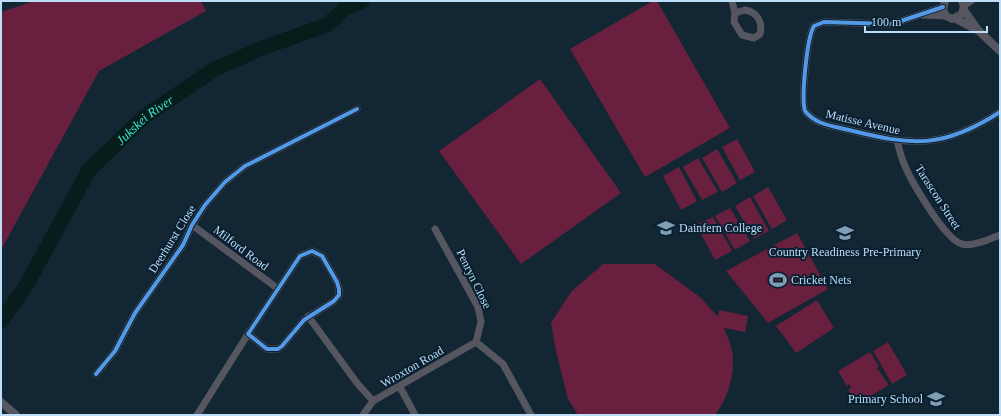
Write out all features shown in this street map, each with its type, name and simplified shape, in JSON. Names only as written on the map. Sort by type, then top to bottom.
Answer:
[{"type":"street","points":[[732,1],[735,13]]},
{"type":"street","points":[[956,19],[960,17],[963,6],[971,1]]},
{"type":"street","points":[[923,15],[943,3],[946,16]]},
{"type":"street","points":[[963,6],[978,30],[1000,51]]},
{"type":"street","points":[[923,15],[946,16],[956,19],[978,30]]},
{"type":"street","name":"Matisse Avenue","points":[[923,15],[892,24],[824,22],[814,26],[810,36],[807,57],[803,98],[805,111],[818,122],[898,140],[923,143],[952,137],[975,127],[1000,112]]},
{"type":"street","name":"Deerhurst Close","points":[[96,374],[115,351],[136,313],[184,245],[192,225],[210,198],[240,170],[357,109]]},
{"type":"street","name":"Tarascon Street","points":[[898,140],[903,162],[932,213],[949,236],[963,245],[972,244],[1000,235]]},
{"type":"street","name":"Milford Road","points":[[192,225],[277,288]]},
{"type":"street","name":"Penryn Close","points":[[435,229],[478,307],[481,322],[476,342]]},
{"type":"street","points":[[197,415],[248,334],[277,288],[304,253],[312,251],[322,256],[337,282],[339,293],[334,301],[308,316],[286,342],[278,349],[266,349],[248,334]]},
{"type":"street","points":[[308,316],[357,384],[373,401]]},
{"type":"street","points":[[476,342],[503,364],[531,415]]},
{"type":"street","name":"Wroxton Road","points":[[363,415],[373,401],[400,387],[476,342]]},
{"type":"street","points":[[400,387],[415,415]]},
{"type":"street","points":[[1,402],[16,415]]},
{"type":"shaded area","points":[[34,1],[201,1],[206,11],[99,71],[1,250],[1,12]]},
{"type":"shaded area","points":[[653,1],[657,1],[730,128],[645,177],[570,49]]},
{"type":"shaded area","points":[[540,79],[621,193],[521,264],[439,151]]},
{"type":"shaded area","points":[[737,139],[755,172],[740,180],[722,147]]},
{"type":"shaded area","points":[[717,149],[737,183],[722,192],[702,158]]},
{"type":"shaded area","points":[[698,158],[718,192],[702,200],[683,167]]},
{"type":"shaded area","points":[[679,167],[697,201],[681,210],[663,176]]},
{"type":"shaded area","points":[[768,187],[787,220],[772,229],[753,196]]},
{"type":"shaded area","points":[[750,197],[769,231],[754,239],[735,206]]},
{"type":"shaded area","points":[[730,208],[750,241],[735,250],[715,216]]},
{"type":"shaded area","points":[[713,217],[732,251],[715,260],[696,225]]},
{"type":"shaded area","name":"Cricket Nets","points":[[797,233],[828,289],[768,323],[726,271]]},
{"type":"shaded area","points":[[603,264],[655,264],[701,298],[718,317],[719,310],[748,316],[745,332],[724,328],[731,346],[733,364],[728,391],[715,415],[578,415],[568,399],[556,351],[551,323],[571,292]]},
{"type":"shaded area","points":[[817,300],[834,328],[796,353],[776,326]]},
{"type":"shaded area","points":[[888,342],[907,375],[892,384],[873,351]]},
{"type":"shaded area","points":[[870,352],[879,366],[877,368],[889,385],[857,404],[848,390],[851,388],[849,384],[847,386],[838,371]]},
{"type":"waterway","name":"Jukskei River","points":[[1,321],[26,286],[89,170],[145,116],[215,69],[262,48],[327,25],[344,9],[362,1]]},
{"type":"cycle path","points":[[943,7],[892,24],[824,22],[814,26],[811,32],[805,68],[805,111],[814,119],[831,126],[892,139],[910,141],[927,141],[961,133],[1000,112]]},
{"type":"cycle path","points":[[96,374],[115,351],[135,313],[183,245],[192,225],[205,205],[225,182],[245,166],[357,109]]},
{"type":"cycle path","points":[[312,251],[322,256],[337,282],[339,295],[334,301],[304,320],[282,346],[278,349],[267,349],[248,334],[300,256],[312,251]]},
{"type":"place","name":"Dainfern College","points":[[666,228]]},
{"type":"place","name":"Country Readiness Pre-Primary","points":[[845,233]]},
{"type":"place","name":"Cricket Nets","points":[[778,280]]},
{"type":"place","name":"Primary School","points":[[936,399]]}]
